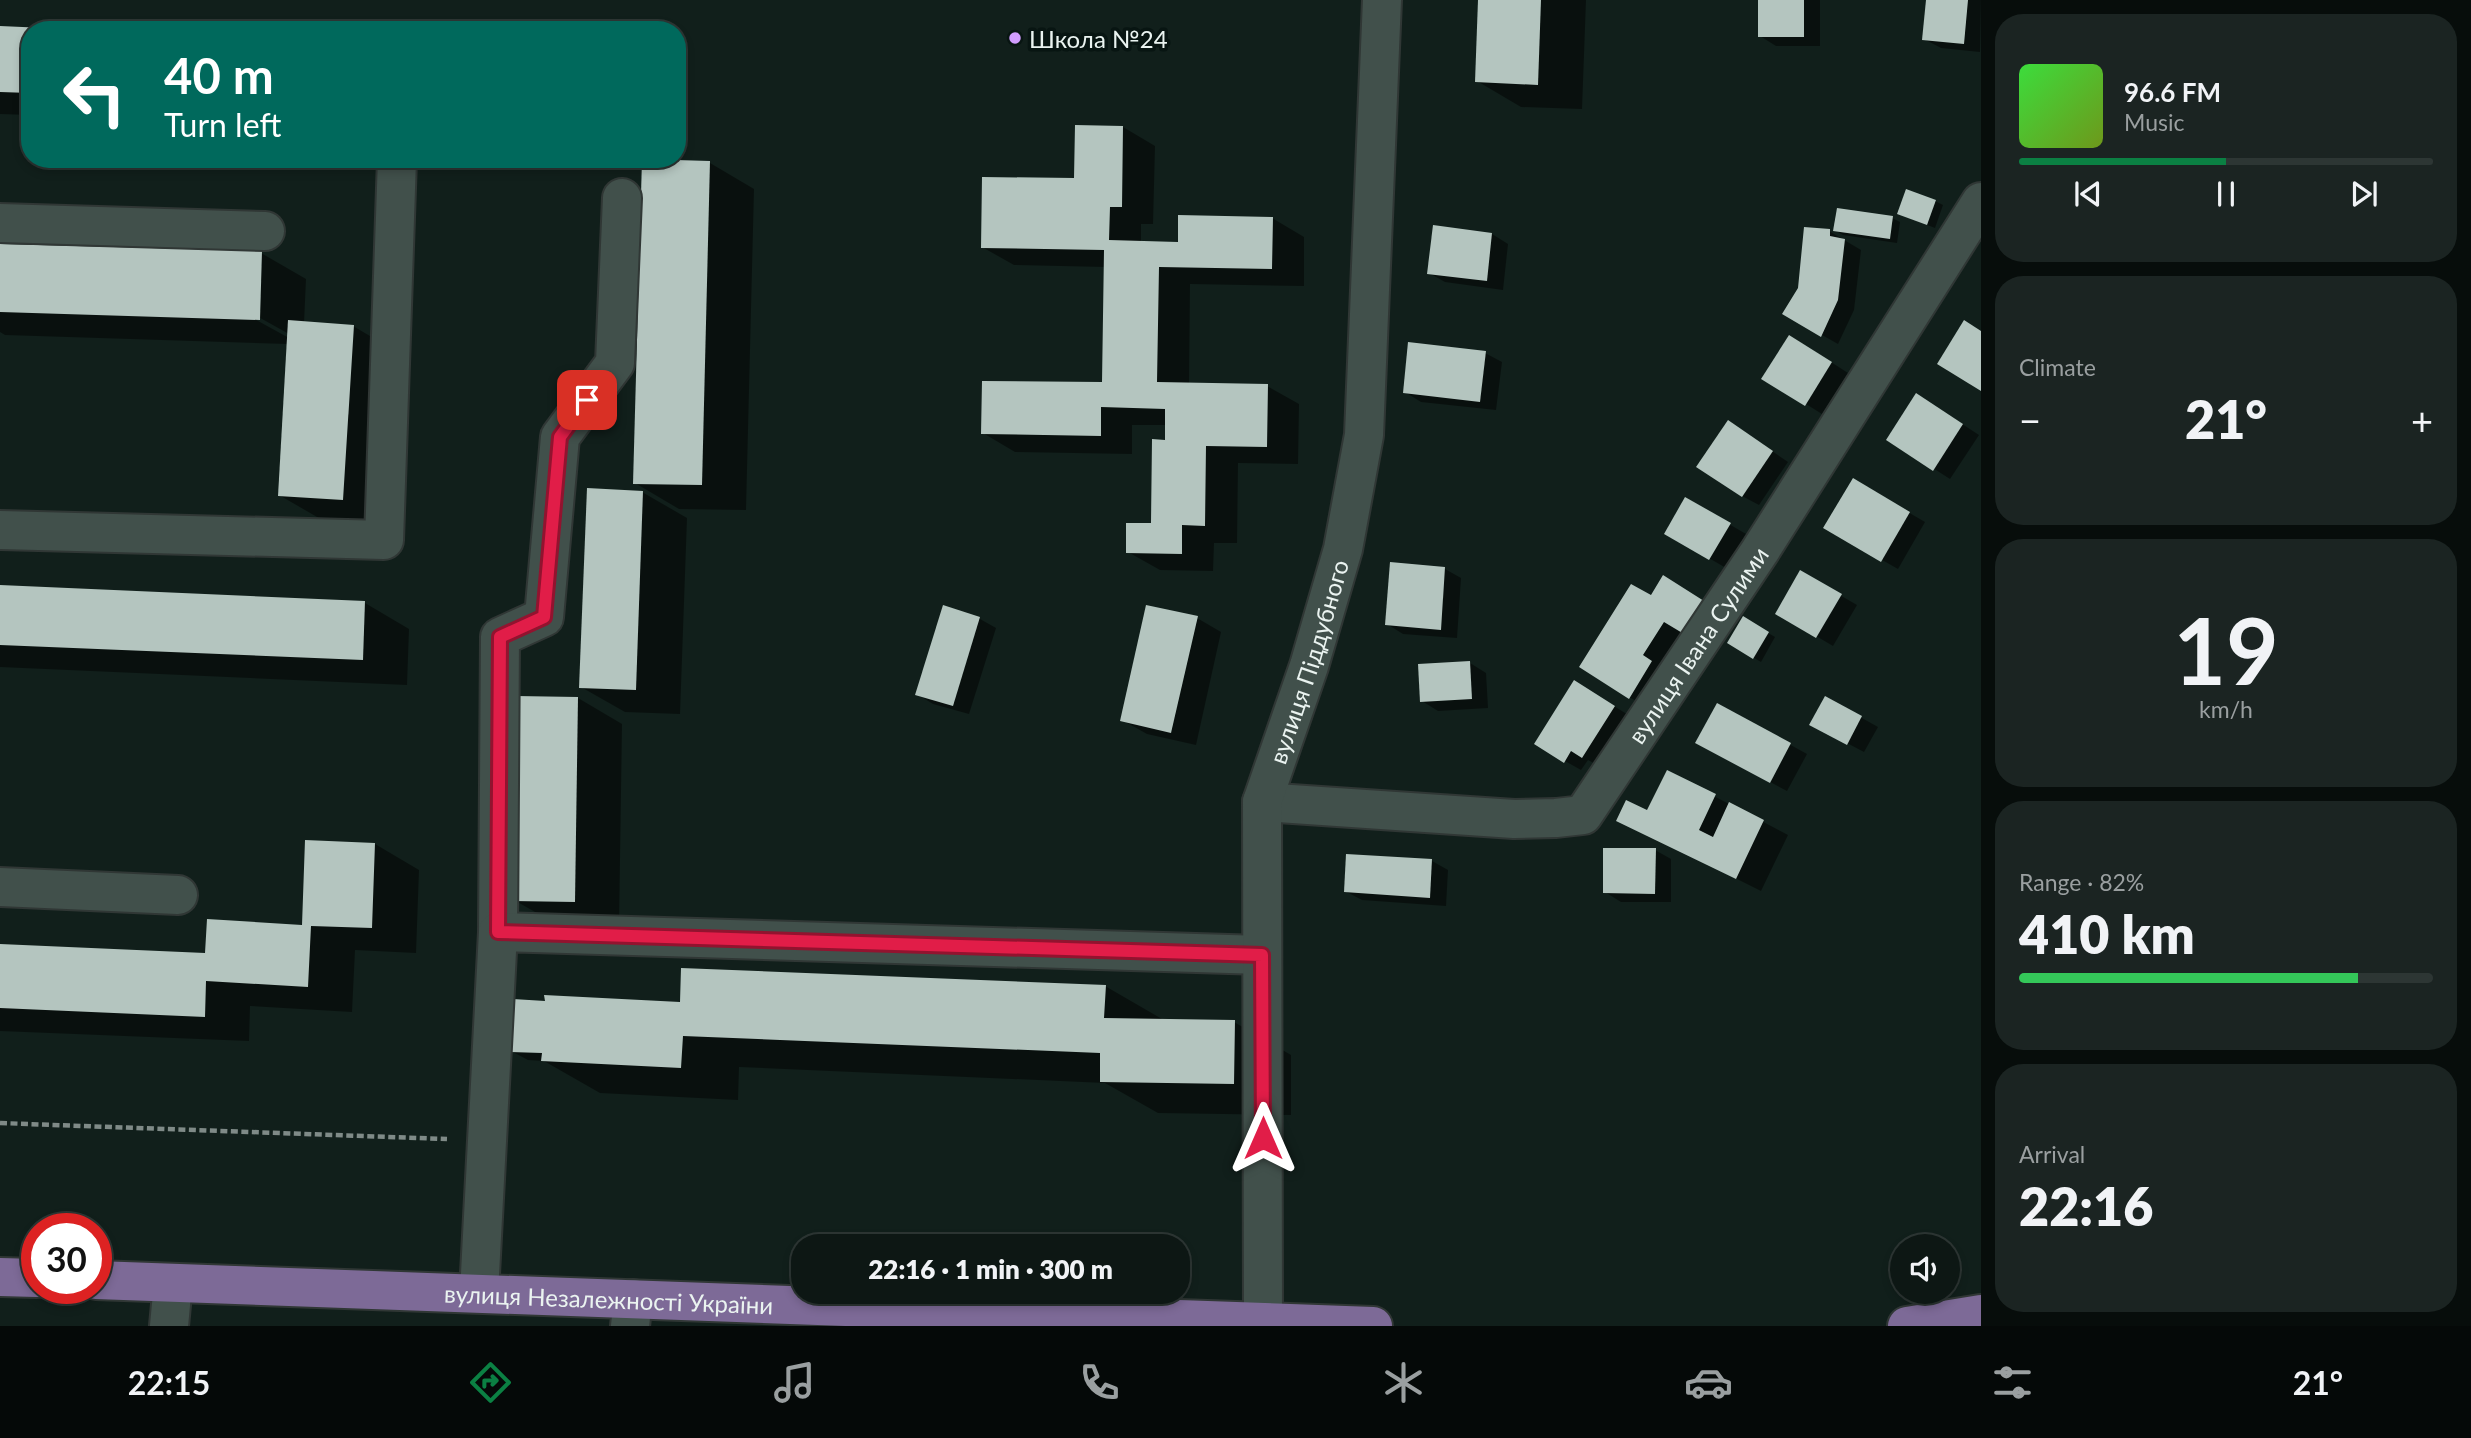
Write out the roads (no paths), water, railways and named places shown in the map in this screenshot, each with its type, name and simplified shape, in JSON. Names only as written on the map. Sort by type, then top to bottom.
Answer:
[{"type":"main road","points":[[0,1276],[21,1277]]},
{"type":"main road","name":"вулиця Незалежності України","points":[[112,1281],[479,1293],[631,1312],[1373,1326]]},
{"type":"main road","points":[[1907,1326],[1981,1314]]},
{"type":"street","name":"вулиця Піддубного","points":[[1263,1322],[1262,802],[1309,666],[1343,549],[1364,435],[1382,0]]},
{"type":"street","points":[[0,530],[384,540],[397,168]]},
{"type":"street","points":[[479,1293],[498,932],[500,637],[544,617],[560,437],[615,363],[622,198]]},
{"type":"street","name":"вулиця Івана Сулими","points":[[1262,802],[1514,819],[1583,814],[1760,551],[1981,202]]},
{"type":"street","points":[[0,223],[265,232]]},
{"type":"street","points":[[0,887],[178,895]]},
{"type":"street","points":[[498,932],[1262,955]]},
{"type":"street","points":[[169,1326],[173,1283]]},
{"type":"place","name":"Школа №24","points":[[1015,38]]}]
